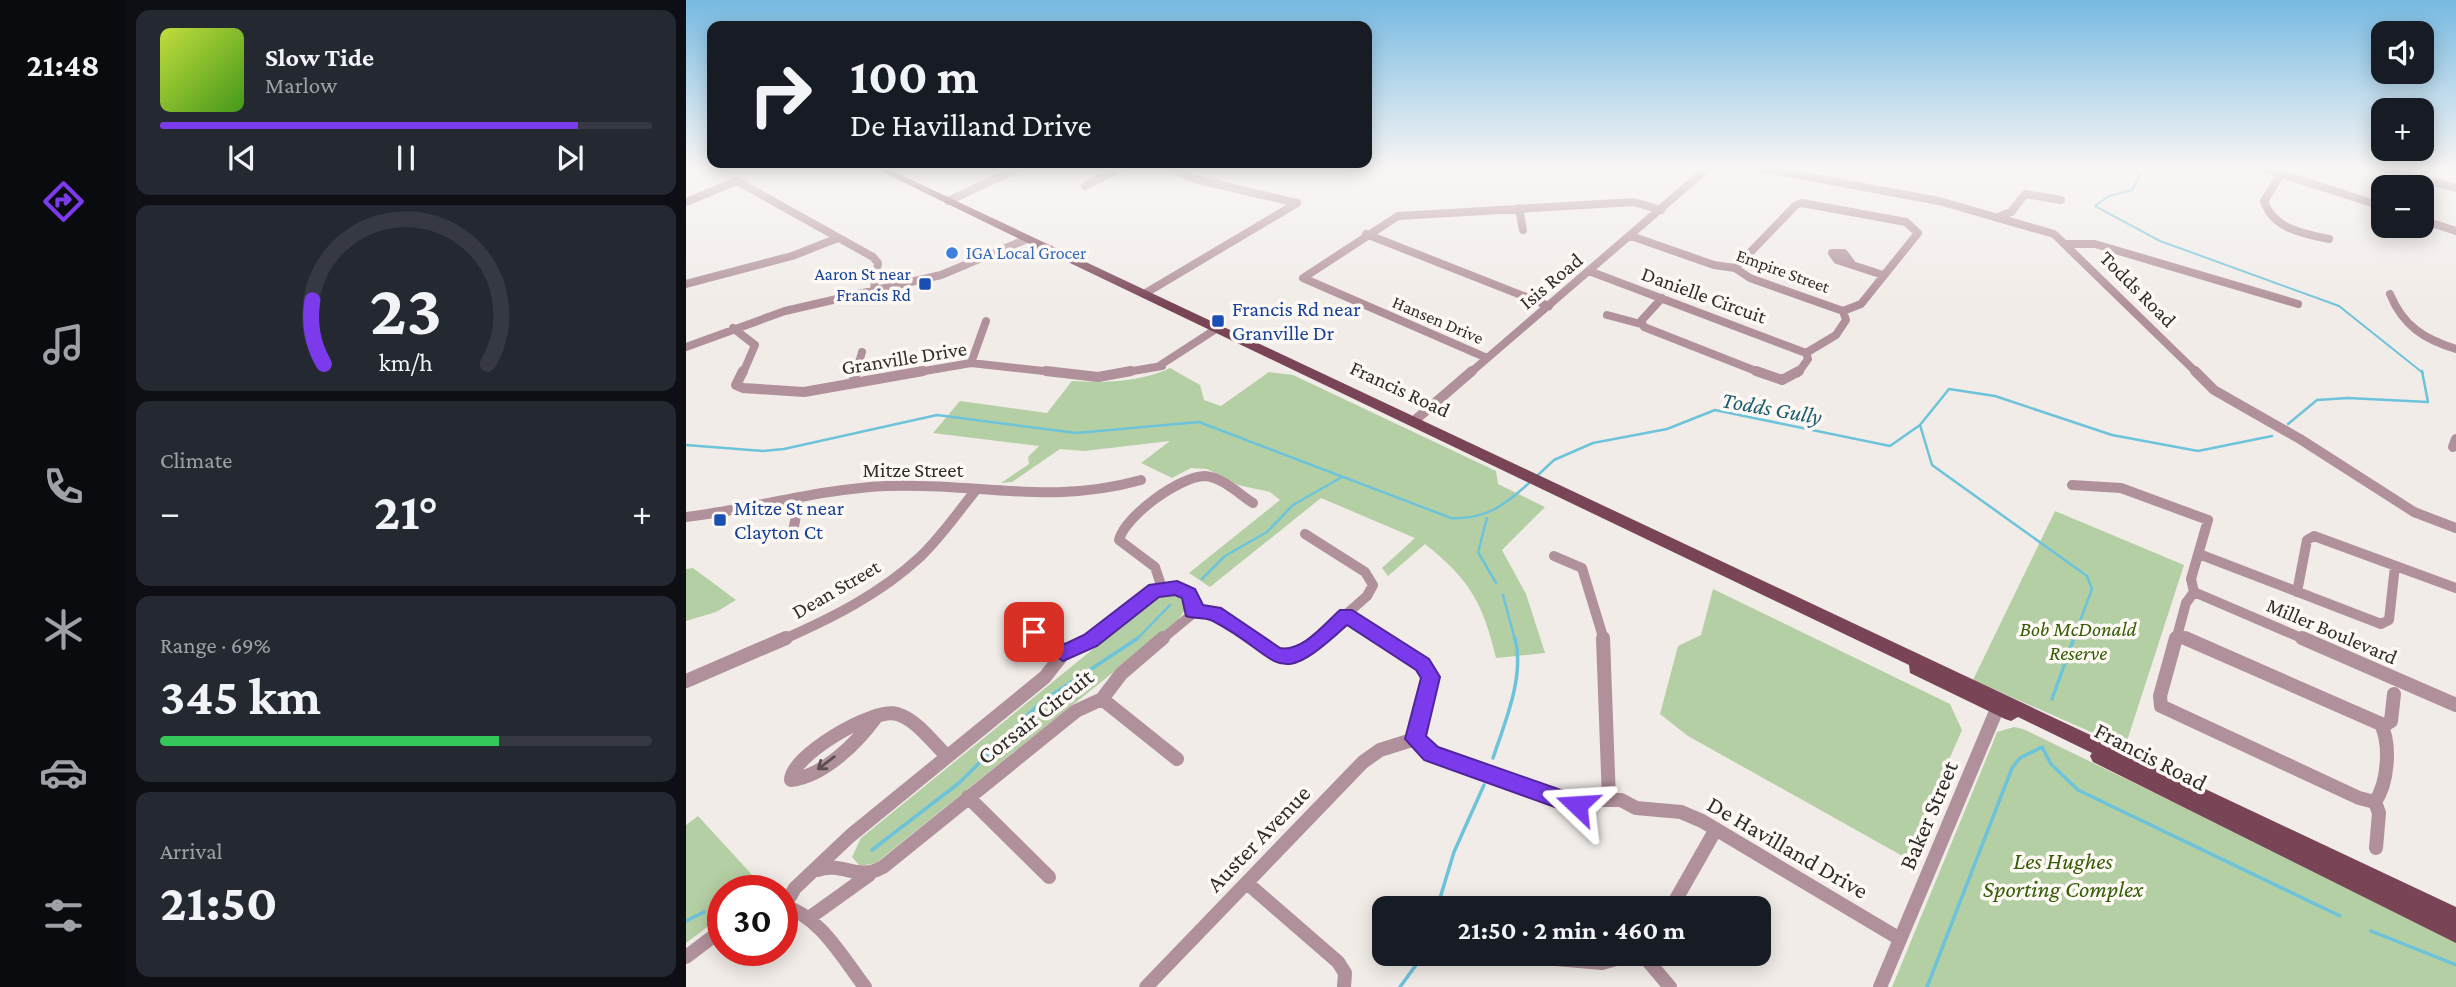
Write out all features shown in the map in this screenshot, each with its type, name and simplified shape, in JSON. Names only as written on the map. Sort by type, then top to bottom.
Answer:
[{"type":"main road","name":"Francis Road","points":[[973,213],[1561,490],[1826,618],[1913,667],[1999,703],[2456,917]]},
{"type":"main road","points":[[999,253],[1048,249]]},
{"type":"main road","name":"Francis Road","points":[[1999,703],[2456,933]]},
{"type":"street","points":[[794,213],[878,263],[874,289]]},
{"type":"street","points":[[1144,294],[1280,213]]},
{"type":"street","name":"Hansen Drive","points":[[1432,213],[1398,215],[1303,278],[1487,358]]},
{"type":"street","points":[[1520,213],[1523,230]]},
{"type":"street","name":"Isis Road","points":[[1414,421],[1657,213]]},
{"type":"street","points":[[1735,268],[1788,213]]},
{"type":"street","points":[[1607,315],[1642,324],[1782,381],[1796,377],[1808,359],[1806,353],[1836,335],[1846,320],[1843,311],[1861,303],[1918,233],[1915,227],[1906,222],[1859,213]]},
{"type":"street","name":"Todds Road","points":[[1983,213],[2054,234],[2214,390],[2300,439],[2414,512],[2456,528]]},
{"type":"street","points":[[1997,217],[2008,213]]},
{"type":"street","points":[[2011,213],[2016,223]]},
{"type":"street","points":[[2270,213],[2291,228],[2329,239]]},
{"type":"street","points":[[2434,224],[2456,231]]},
{"type":"street","points":[[1366,234],[1549,306]]},
{"type":"street","points":[[2054,234],[2298,304]]},
{"type":"street","name":"Empire Street","points":[[1631,236],[1714,265],[1735,268],[1754,279],[1843,311]]},
{"type":"street","points":[[686,284],[792,256],[838,238]]},
{"type":"street","points":[[686,347],[785,311],[874,289],[921,281],[999,253],[1027,239]]},
{"type":"street","points":[[2066,244],[2085,242]]},
{"type":"street","points":[[1852,264],[1883,275]]},
{"type":"street","name":"Danielle Circuit","points":[[1589,271],[1806,353]]},
{"type":"street","points":[[2390,294],[2396,309],[2421,338],[2456,349]]},
{"type":"street","points":[[1642,324],[1643,318],[1662,298]]},
{"type":"street","points":[[971,363],[986,321]]},
{"type":"street","name":"Granville Drive","points":[[733,328],[755,345],[754,352],[736,385],[790,393],[971,363],[1098,377],[1148,371],[1162,366],[1216,329]]},
{"type":"street","points":[[853,383],[862,352]]},
{"type":"street","points":[[1253,503],[1212,478],[1197,476],[1184,480],[1125,524],[1118,535],[1119,540],[1155,567],[1162,588],[1177,588],[1189,594],[1194,605],[1193,611],[1214,613],[1282,657],[1299,655],[1306,650],[1371,592],[1373,585],[1365,572],[1304,534]]},
{"type":"street","name":"Mitze Street","points":[[686,517],[883,486],[938,485],[1054,496],[1121,488],[1141,480]]},
{"type":"street","points":[[2073,485],[2121,488],[2208,520],[2191,582],[2194,592],[2187,601],[2159,698],[2163,708],[2359,798],[2375,802]]},
{"type":"street","name":"Dean Street","points":[[686,681],[821,623],[893,580],[922,556],[976,490]]},
{"type":"street","points":[[793,532],[799,499]]},
{"type":"street","points":[[2297,592],[2307,540],[2311,536],[2456,588]]},
{"type":"street","points":[[2199,554],[2386,624],[2389,620],[2395,566]]},
{"type":"street","points":[[1554,555],[1582,568],[1606,647],[1609,800]]},
{"type":"street","name":"Corsair Circuit","points":[[798,886],[850,836],[1045,677],[1063,653],[1090,640],[1147,595],[1162,588]]},
{"type":"street","name":"Miller Boulevard","points":[[2194,592],[2456,705]]},
{"type":"street","name":"Corsair Circuit","points":[[809,918],[840,893],[870,875],[1076,711],[1102,698],[1122,674],[1183,624],[1193,611]]},
{"type":"street","points":[[1013,615],[1063,653]]},
{"type":"street","points":[[1346,615],[1422,665],[1430,677],[1415,739]]},
{"type":"street","points":[[2177,635],[2369,717],[2383,726],[2387,738],[2380,797],[2375,802]]},
{"type":"street","points":[[2383,726],[2391,721],[2394,694]]},
{"type":"street","points":[[1102,698],[1177,759]]},
{"type":"street","name":"Baker Street","points":[[1880,987],[1999,703]]},
{"type":"street","points":[[876,717],[863,734],[805,779],[791,780],[794,768],[855,722],[889,713],[897,714],[947,756]]},
{"type":"street","name":"De Havilland Drive","points":[[1415,739],[1432,753],[1577,805],[1621,800],[1636,808],[1681,812],[1716,829],[1900,939]]},
{"type":"street","name":"Auster Avenue","points":[[1146,987],[1363,762],[1380,750],[1415,739]]},
{"type":"street","points":[[968,797],[1049,877]]},
{"type":"street","points":[[2375,802],[2379,813],[2376,848]]},
{"type":"street","points":[[1678,896],[1716,829]]},
{"type":"street","points":[[840,893],[843,869],[841,847]]},
{"type":"street","points":[[817,870],[843,869],[870,875]]},
{"type":"street","points":[[1247,883],[1338,962],[1345,973],[1344,987]]},
{"type":"street","points":[[798,910],[809,918],[865,987]]},
{"type":"street","points":[[686,957],[707,941]]},
{"type":"street","points":[[1652,966],[1670,987]]},
{"type":"green space","points":[[1170,368],[1200,385],[1204,400],[1221,406],[1269,372],[1293,375],[1496,471],[1498,484],[1545,507],[1502,550],[1526,594],[1545,653],[1496,658],[1480,607],[1464,581],[1440,557],[1425,544],[1388,576],[1382,568],[1415,538],[1321,498],[1210,587],[1189,573],[1280,500],[1270,492],[1238,485],[1207,469],[1191,468],[1172,478],[1141,463],[1170,441],[1084,451],[1060,449],[1012,482],[1001,483],[1029,464],[1028,457],[1039,446],[933,433],[960,401],[1047,413],[1072,381],[1122,380],[1159,373]]},
{"type":"green space","name":"Bob McDonald Reserve","points":[[2055,511],[2184,565],[2125,747],[1973,680]]},
{"type":"green space","points":[[693,568],[736,600],[716,612],[686,621],[686,569]]},
{"type":"green space","points":[[1713,589],[1950,704],[1962,730],[1906,858],[1688,736],[1660,714],[1678,646],[1701,635]]},
{"type":"green space","points":[[1169,594],[1184,600],[1186,609],[1177,621],[876,863],[860,866],[852,857],[861,838],[1157,597]]},
{"type":"green space","name":"Les Hughes Sporting Complex","points":[[2014,727],[2456,939],[2456,987],[1892,987],[1997,732]]},
{"type":"green space","points":[[698,816],[752,875],[707,875],[707,927],[686,943],[686,825]]},
{"type":"waterway","name":"Todds Gully","points":[[2108,213],[2160,241],[2339,306],[2422,372]]},
{"type":"waterway","name":"Todds Gully","points":[[2288,424],[2317,400],[2348,398],[2428,402],[2422,372]]},
{"type":"waterway","name":"Todds Gully","points":[[1920,425],[1949,389],[1995,396],[2112,435],[2198,451],[2272,436]]},
{"type":"waterway","name":"Todds Gully","points":[[1537,476],[1554,460],[1593,443],[1667,429],[1715,410],[1890,446],[1920,425]]},
{"type":"waterway","points":[[686,445],[763,451],[784,449],[937,415],[1076,433],[1199,422],[1451,518],[1474,516],[1494,510],[1529,483]]},
{"type":"waterway","points":[[1920,425],[1932,465],[2087,576],[2092,589],[2073,640]]},
{"type":"waterway","points":[[1202,579],[1225,556],[1267,532],[1293,505],[1342,477]]},
{"type":"waterway","points":[[1487,518],[1478,552],[1496,583]]},
{"type":"waterway","points":[[1503,595],[1515,640]]},
{"type":"waterway","points":[[1138,638],[1170,605]]},
{"type":"waterway","points":[[872,850],[959,783],[1040,703],[1138,638]]},
{"type":"waterway","points":[[1493,758],[1516,683],[1515,638]]},
{"type":"waterway","points":[[2052,699],[2074,638]]},
{"type":"waterway","points":[[1927,987],[2012,768],[2020,758],[2042,747],[2051,764],[2078,790],[2340,916]]},
{"type":"waterway","points":[[1441,896],[1454,852],[1484,785]]},
{"type":"waterway","points":[[686,921],[704,912]]},
{"type":"waterway","points":[[2371,931],[2456,965]]},
{"type":"waterway","points":[[1400,987],[1415,966]]},
{"type":"place","name":"IGA Local Grocer","points":[[952,253]]},
{"type":"place","name":"Aaron St near Francis Rd","points":[[925,284]]},
{"type":"place","name":"Francis Rd near Granville Dr","points":[[1218,321]]},
{"type":"place","name":"Mitze St near Clayton Ct","points":[[720,520]]},
{"type":"route","points":[[1034,632],[1063,653],[1084,645],[1155,590],[1177,588],[1189,594],[1193,600],[1193,611],[1214,613],[1276,654],[1290,657],[1306,650],[1346,615],[1422,665],[1430,677],[1429,694],[1417,725],[1415,739],[1432,753],[1577,805]]}]
